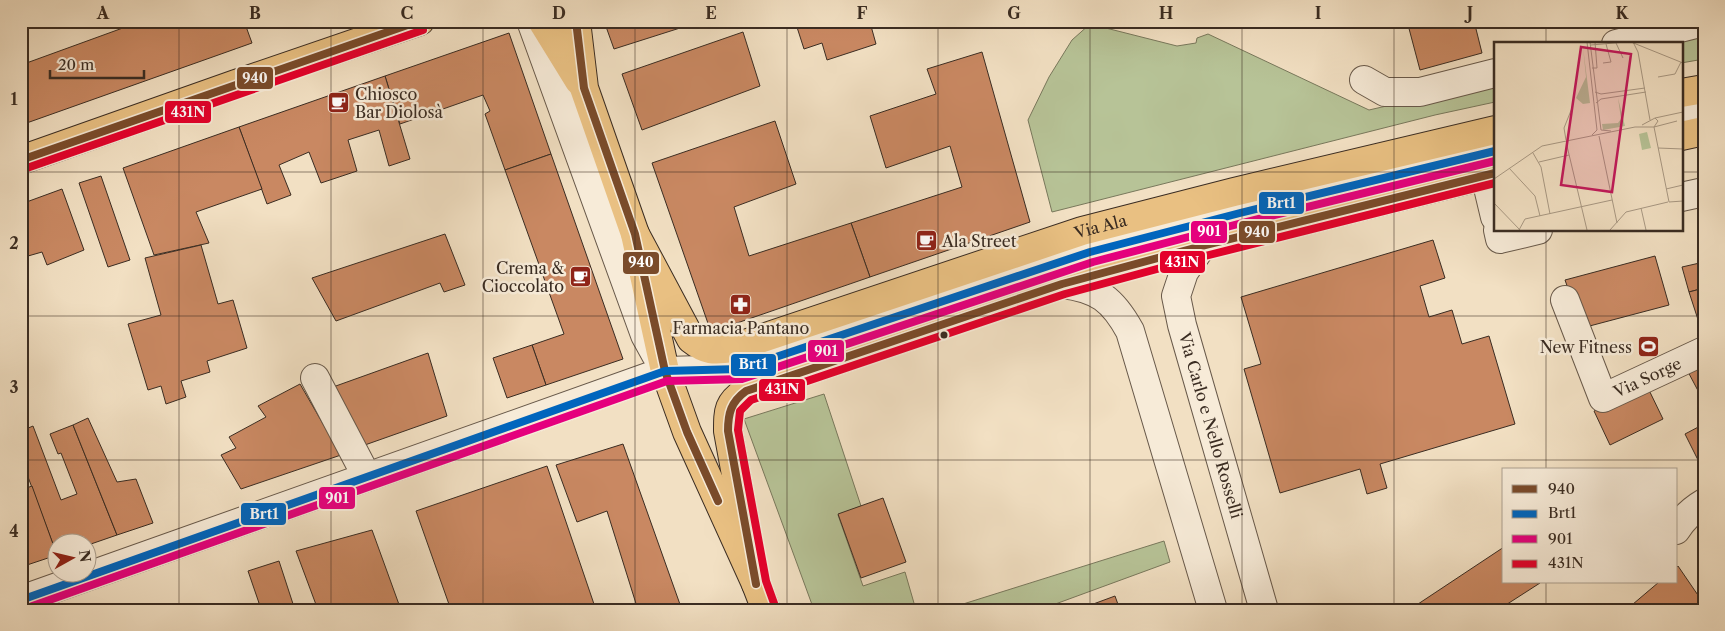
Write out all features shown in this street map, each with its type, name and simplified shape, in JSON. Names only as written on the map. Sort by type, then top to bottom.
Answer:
[{"type":"main road","points":[[21,160],[373,28],[420,21]]},
{"type":"main road","points":[[542,21],[584,88]]},
{"type":"main road","points":[[576,21],[584,88],[635,234],[665,371],[687,432],[766,610]]},
{"type":"main road","points":[[1682,93],[1704,88]]},
{"type":"main road","name":"Via Ala","points":[[635,234],[691,339],[700,346],[714,350],[732,348],[1082,231],[1494,130]]},
{"type":"main road","points":[[1682,136],[1704,132]]},
{"type":"main road","points":[[756,584],[728,431],[728,412],[734,399],[746,391],[1062,284],[1492,166]]},
{"type":"street","points":[[531,21],[645,336],[665,371]]},
{"type":"street","points":[[1624,42],[1704,22]]},
{"type":"street","points":[[1364,80],[1385,92],[1420,92],[1494,74]]},
{"type":"street","points":[[1682,113],[1704,108]]},
{"type":"street","points":[[21,600],[665,371],[740,369],[1090,252],[1240,213],[1492,166],[1494,200]]},
{"type":"street","points":[[1682,197],[1704,192]]},
{"type":"street","points":[[1498,231],[1500,239],[1534,231]]},
{"type":"street","name":"Via Carlo e Nello Rosselli","points":[[1202,246],[1184,272],[1176,296],[1182,324],[1264,610]]},
{"type":"street","points":[[1062,284],[1081,286],[1095,292],[1111,303],[1121,314],[1130,330],[1213,610]]},
{"type":"street","name":"Via Sorge","points":[[1565,300],[1603,398],[1704,351]]},
{"type":"street","points":[[315,378],[367,477]]},
{"type":"street","points":[[1678,527],[1694,508],[1704,503]]},
{"type":"green space","points":[[1090,24],[1177,46],[1196,43],[1197,38],[1208,34],[1369,110],[1494,81],[1494,102],[1435,115],[1052,212],[1028,120],[1049,77],[1072,40]]},
{"type":"green space","points":[[1704,33],[1704,59],[1682,63],[1682,42],[1667,42]]},
{"type":"green space","points":[[824,394],[861,506],[838,515],[863,586],[905,572],[916,610],[814,610],[744,419]]},
{"type":"green space","points":[[1164,541],[1170,562],[1039,610],[944,610]]},
{"type":"building","points":[[142,21],[244,21],[252,43],[21,125],[21,65]]},
{"type":"building","points":[[604,21],[702,21],[614,49]]},
{"type":"building","points":[[795,21],[886,21],[871,26],[876,44],[827,60],[822,43],[804,49]]},
{"type":"building","points":[[1407,21],[1474,21],[1482,53],[1420,70]]},
{"type":"building","points":[[743,32],[760,86],[642,130],[622,74]]},
{"type":"building","points":[[509,33],[551,154],[505,170],[485,114],[490,111],[483,95],[400,124],[385,76]]},
{"type":"building","points":[[982,52],[1030,222],[870,277],[851,223],[962,187],[950,146],[886,168],[870,116],[936,94],[927,69]]},
{"type":"building","points":[[385,76],[410,159],[389,166],[379,130],[348,140],[357,171],[321,183],[309,152],[279,165],[291,195],[267,204],[239,127]]},
{"type":"building","points":[[775,121],[796,184],[734,207],[749,256],[851,223],[870,277],[711,332],[652,163]]},
{"type":"building","points":[[239,127],[262,189],[196,212],[209,243],[154,255],[123,168]]},
{"type":"building","points":[[551,154],[623,359],[546,385],[532,345],[564,334],[505,170]]},
{"type":"building","points":[[101,176],[130,260],[108,267],[79,183]]},
{"type":"building","points":[[62,189],[84,250],[47,265],[42,252],[21,258],[21,204]]},
{"type":"building","points":[[445,234],[465,285],[444,292],[440,283],[336,321],[312,278]]},
{"type":"building","points":[[1433,240],[1445,278],[1420,286],[1429,317],[1452,310],[1462,344],[1489,336],[1515,424],[1380,464],[1387,488],[1367,494],[1360,469],[1280,493],[1244,369],[1261,364],[1241,297]]},
{"type":"building","points":[[201,245],[218,304],[233,300],[247,348],[207,361],[210,372],[181,381],[186,397],[166,404],[161,386],[148,390],[128,324],[161,315],[145,258]]},
{"type":"building","points":[[1655,256],[1669,305],[1582,328],[1565,280]]},
{"type":"building","points":[[1704,262],[1704,288],[1689,292],[1682,267]]},
{"type":"building","points":[[1704,288],[1704,338],[1689,292]]},
{"type":"building","points":[[532,345],[546,385],[507,398],[493,358]]},
{"type":"building","points":[[428,353],[447,416],[362,446],[333,387]]},
{"type":"building","points":[[1704,359],[1704,402],[1686,368]]},
{"type":"building","points":[[300,384],[341,455],[241,489],[221,455],[236,448],[229,437],[266,417],[258,406]]},
{"type":"building","points":[[1647,386],[1663,419],[1610,445],[1594,411]]},
{"type":"building","points":[[21,415],[26,429],[33,426],[61,500],[77,494],[61,453],[58,454],[50,434],[73,425],[117,535],[98,542],[98,534],[49,534],[21,458]]},
{"type":"building","points":[[88,418],[117,482],[136,479],[153,523],[117,535],[73,425]]},
{"type":"building","points":[[1704,424],[1704,472],[1685,434]]},
{"type":"building","points":[[623,444],[682,610],[638,610],[607,511],[577,522],[556,465]]},
{"type":"building","points":[[547,466],[596,610],[451,610],[416,511]]},
{"type":"building","points":[[32,486],[49,534],[48,558],[21,567],[21,490]]},
{"type":"building","points":[[883,498],[906,562],[861,578],[838,514]]},
{"type":"building","points":[[372,530],[401,610],[318,610],[296,551]]},
{"type":"building","points":[[1502,548],[1502,584],[1538,584],[1498,610],[1409,610]]},
{"type":"building","points":[[279,561],[295,610],[240,610],[259,603],[248,571]]},
{"type":"building","points":[[1678,566],[1704,604],[1704,610],[1626,610],[1657,584],[1678,584]]},
{"type":"building","points":[[1115,596],[1120,610],[1077,610]]},
{"type":"transit line","name":"940","points":[[21,160],[419,21]]},
{"type":"transit line","name":"940","points":[[576,21],[584,88],[635,234],[665,371],[687,432],[718,501]]},
{"type":"transit line","name":"431N","points":[[24,169],[423,30]]},
{"type":"transit line","name":"Brt1","points":[[21,600],[665,371],[740,369],[1090,252],[1240,213],[1494,151]]},
{"type":"transit line","name":"901","points":[[24,609],[667,381],[742,379],[1093,262],[1242,223],[1494,161]]},
{"type":"transit line","name":"940","points":[[756,584],[728,431],[731,408],[746,391],[1062,284],[1202,246],[1494,173]]},
{"type":"transit line","name":"431N","points":[[775,606],[766,581],[738,430],[740,411],[751,400],[1065,294],[1205,256],[1494,183]]},
{"type":"place","name":"Chiosco Bar Diolosà","points":[[339,103]]},
{"type":"place","name":"Ala Street","points":[[926,241]]},
{"type":"place","name":"Crema & Cioccolato","points":[[580,277]]},
{"type":"place","name":"Farmacia Pantano","points":[[741,304]]},
{"type":"place","name":"New Fitness","points":[[1648,347]]}]
